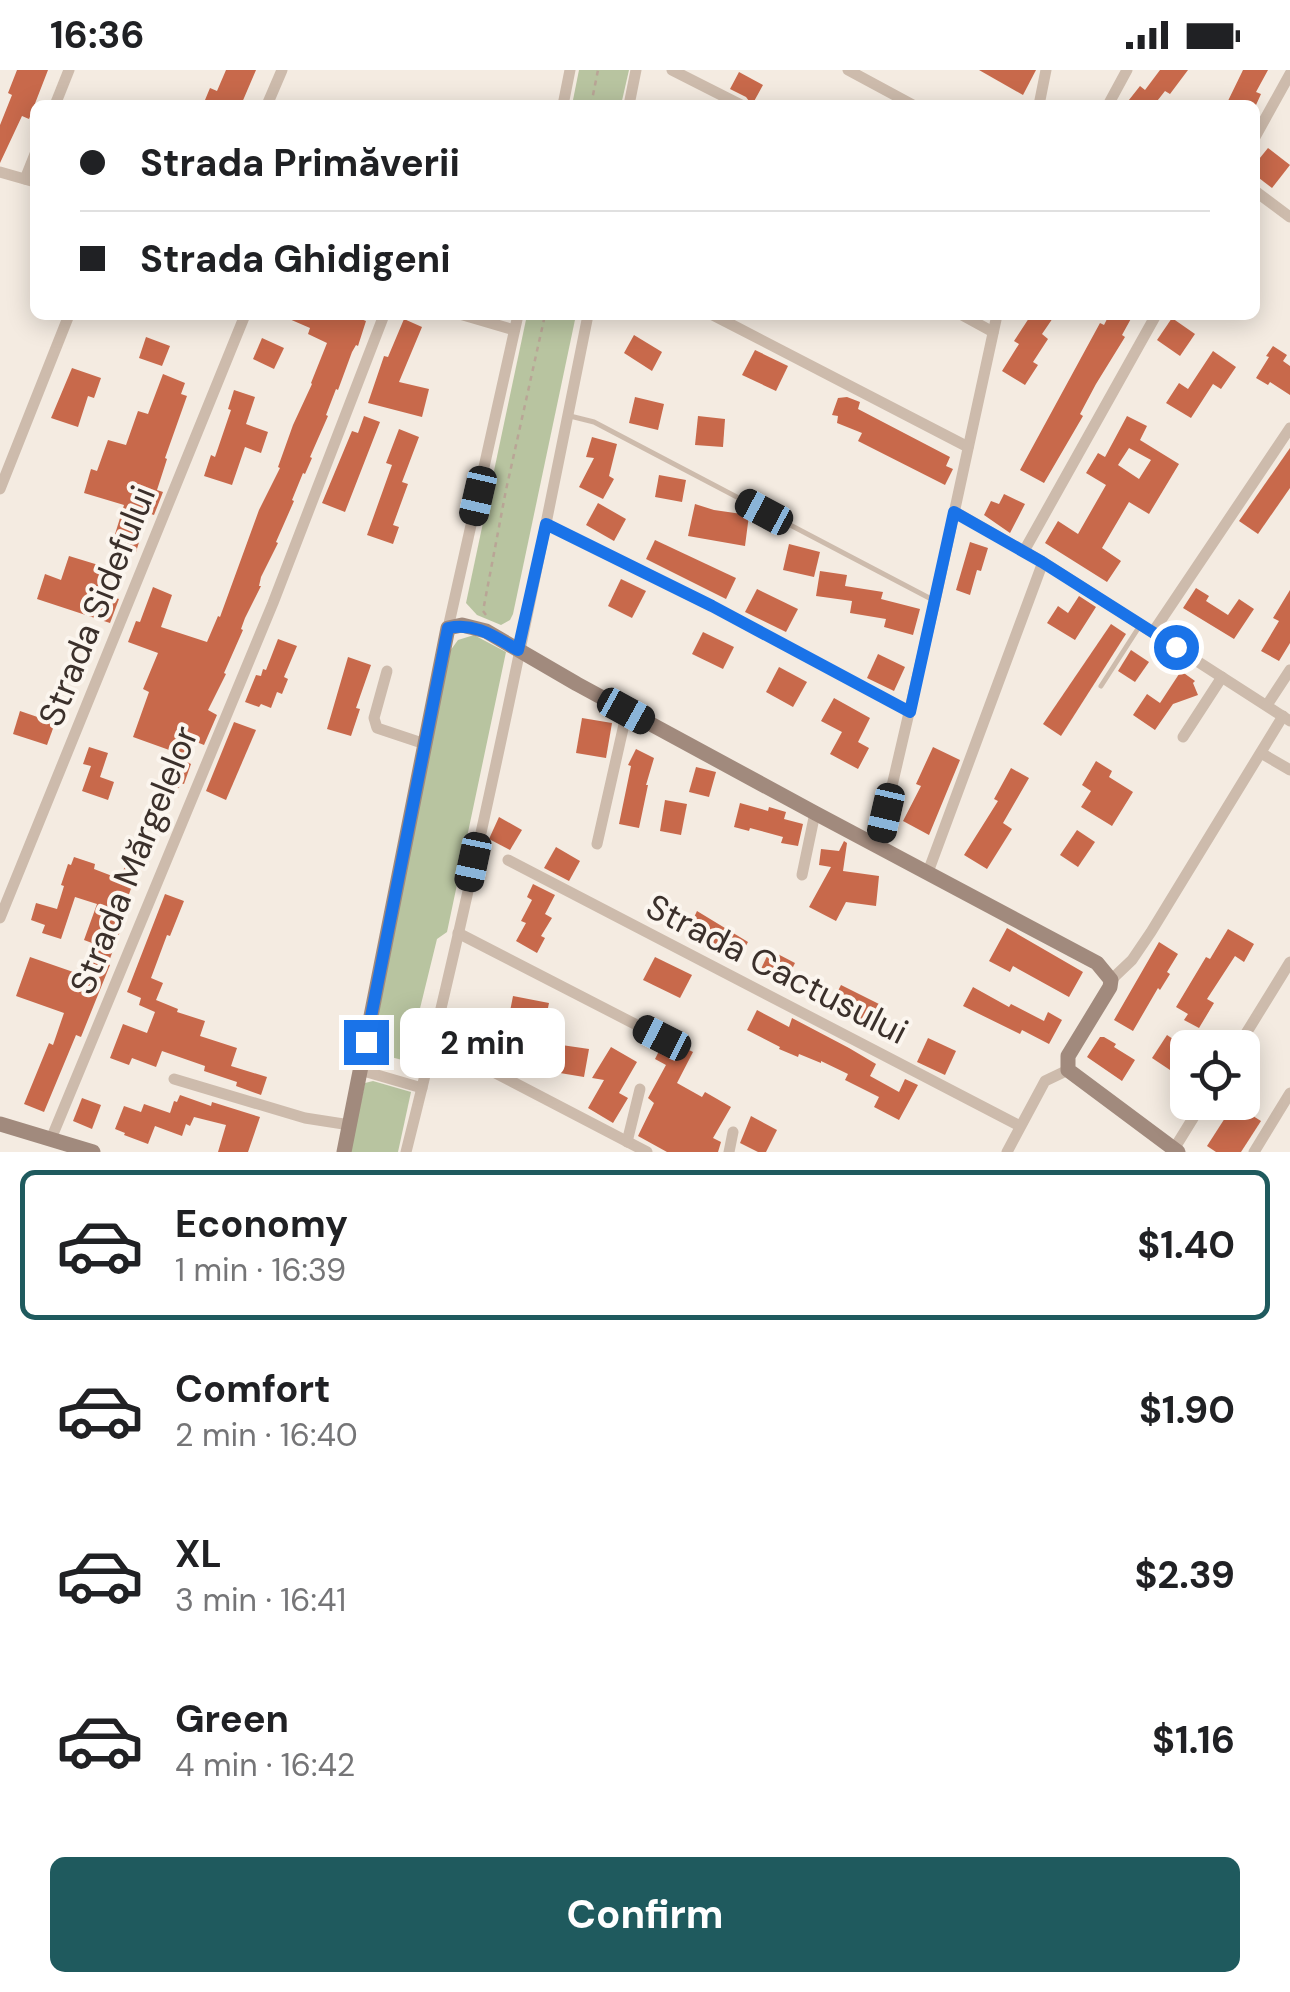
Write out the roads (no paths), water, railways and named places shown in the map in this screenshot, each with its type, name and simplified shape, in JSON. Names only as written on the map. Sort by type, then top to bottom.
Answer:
[{"type":"street","points":[[57,100],[69,70]]},
{"type":"street","points":[[269,100],[282,70]]},
{"type":"street","points":[[563,100],[570,70]]},
{"type":"street","points":[[630,100],[636,70]]},
{"type":"street","points":[[672,70],[732,100]]},
{"type":"street","points":[[848,70],[904,100]]},
{"type":"street","points":[[1040,100],[1046,70]]},
{"type":"street","points":[[1111,100],[1127,70]]},
{"type":"street","points":[[1260,128],[1290,74]]},
{"type":"street","points":[[0,172],[30,180]]},
{"type":"street","points":[[1260,195],[1290,217]]},
{"type":"street","points":[[0,490],[67,320]]},
{"type":"street","name":"Strada Sidefului","points":[[0,918],[244,320]]},
{"type":"street","name":"Strada Mărgelelor","points":[[51,1139],[273,603],[382,320]]},
{"type":"street","points":[[480,320],[514,330]]},
{"type":"street","points":[[344,1152],[448,628],[517,320]]},
{"type":"street","points":[[406,1152],[458,933],[587,320]]},
{"type":"street","points":[[723,320],[968,447]]},
{"type":"street","points":[[971,320],[994,332]]},
{"type":"street","points":[[878,846],[996,320]]},
{"type":"street","points":[[1024,551],[1153,320]]},
{"type":"street","points":[[1147,629],[1290,428]]},
{"type":"street","points":[[954,512],[1042,562],[1286,718],[1152,932],[1111,980],[1068,1056],[1072,1075],[1176,1150],[1193,1120]]},
{"type":"street","points":[[928,872],[1042,562]]},
{"type":"street","points":[[448,628],[462,625],[486,632],[1097,963],[1111,980]]},
{"type":"street","points":[[387,670],[374,723],[382,731],[425,744]]},
{"type":"street","points":[[1267,705],[1290,670]]},
{"type":"street","points":[[1183,738],[1222,677]]},
{"type":"street","points":[[597,844],[626,711]]},
{"type":"street","points":[[1261,753],[1290,770]]},
{"type":"street","points":[[802,874],[814,813]]},
{"type":"street","name":"Strada Cactusului","points":[[508,860],[1020,1126]]},
{"type":"street","points":[[458,933],[662,1038]]},
{"type":"street","points":[[1248,1030],[1290,962]]},
{"type":"street","points":[[434,1041],[647,1152]]},
{"type":"street","points":[[360,1070],[422,1088]]},
{"type":"street","points":[[1007,1152],[1045,1081],[1068,1070]]},
{"type":"street","points":[[174,1079],[305,1118],[350,1124]]},
{"type":"street","points":[[627,1142],[640,1088]]},
{"type":"street","points":[[1254,1152],[1290,1094]]},
{"type":"street","points":[[0,1124],[93,1152]]},
{"type":"street","points":[[728,1152],[733,1132]]},
{"type":"lane","points":[[568,416],[594,422],[936,601]]},
{"type":"lane","points":[[546,524],[712,606],[910,712]]},
{"type":"lane","points":[[1101,686],[1147,629]]}]
